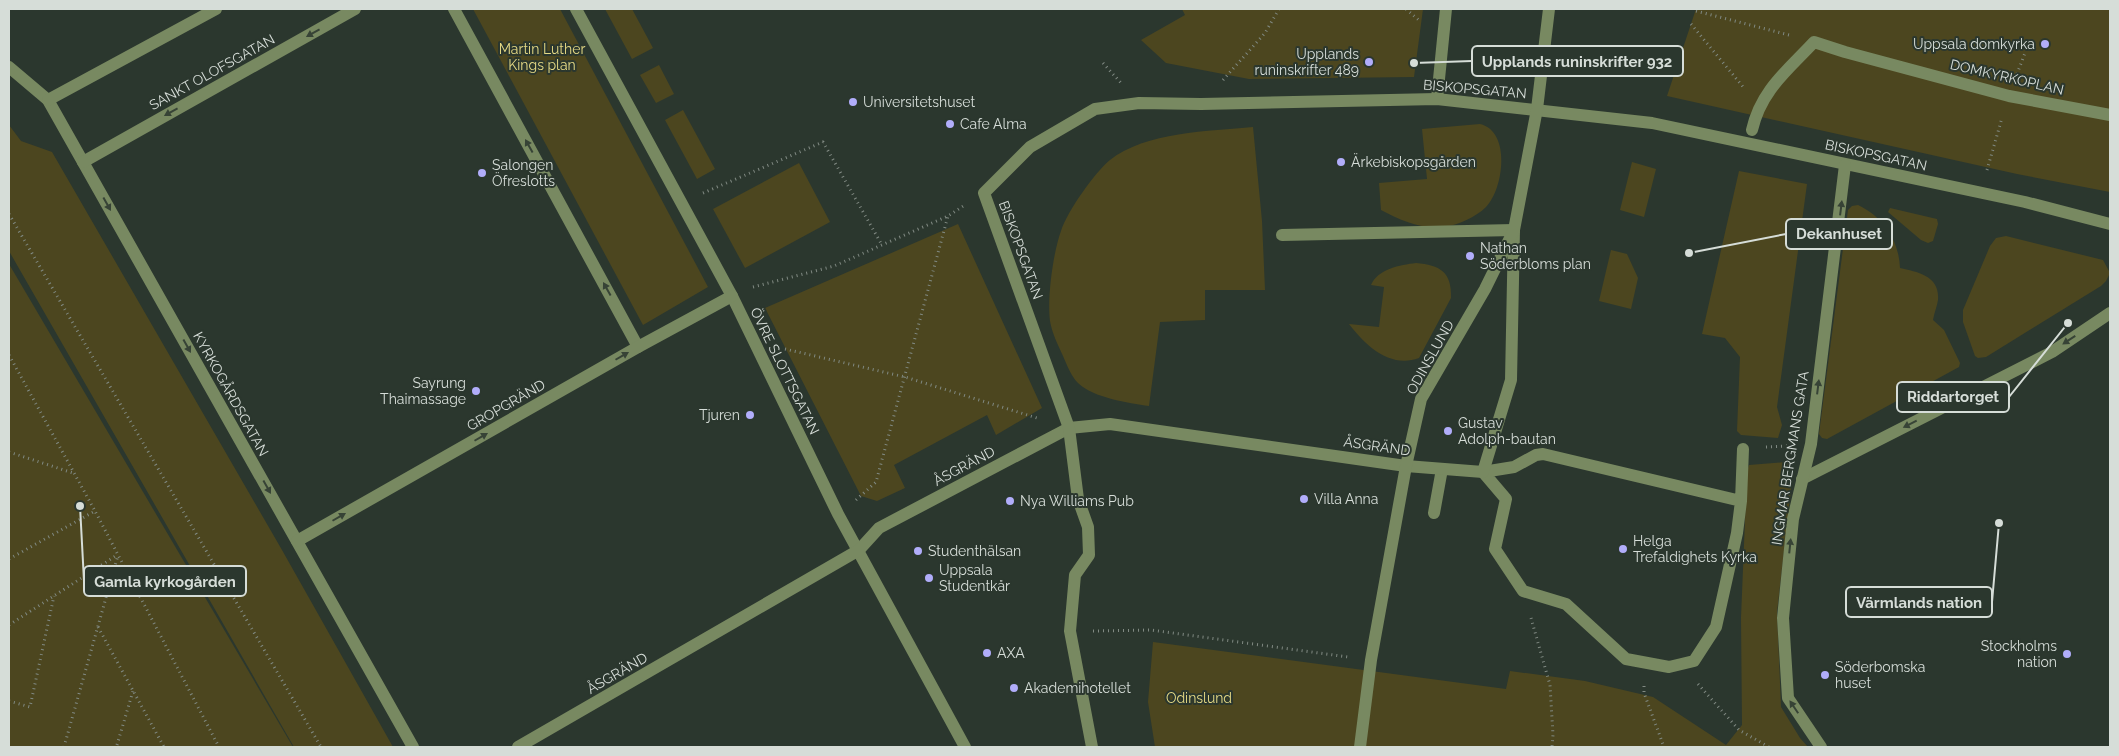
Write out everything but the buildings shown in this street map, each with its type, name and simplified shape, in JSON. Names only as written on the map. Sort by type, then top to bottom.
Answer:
[{"type":"street","points":[[48,100],[216,9]]},
{"type":"street","name":"SANKT OLOFSGATAN","points":[[83,162],[355,9]]},
{"type":"street","points":[[454,9],[638,347]]},
{"type":"street","name":"ÖVRE SLOTTSGATAN","points":[[576,9],[732,296],[838,514],[965,747]]},
{"type":"street","points":[[1437,98],[1446,9]]},
{"type":"street","name":"ODINSLUND","points":[[1360,747],[1371,660],[1406,466],[1422,398],[1485,289],[1514,230],[1537,109],[1549,9]]},
{"type":"street","points":[[1752,130],[1769,89],[1814,42]]},
{"type":"street","name":"DOMKYRKOPLAN","points":[[1814,42],[2009,96],[2110,115]]},
{"type":"street","name":"KYRKOGÅRDSGATAN","points":[[9,67],[48,100],[413,747]]},
{"type":"street","name":"BISKOPSGATAN","points":[[1092,747],[1070,631],[1075,575],[1088,555],[1088,528],[1078,499],[1069,428],[984,193],[1030,147],[1095,109],[1139,103],[1201,104],[1437,98],[1537,109],[1652,123],[2025,202],[2110,224]]},
{"type":"street","name":"INGMAR BERGMANS GATA","points":[[1821,747],[1788,698],[1783,618],[1793,519],[1811,444],[1845,165]]},
{"type":"street","points":[[1282,235],[1514,230],[1511,380],[1483,472],[1506,499],[1495,549],[1523,591],[1566,604],[1626,658],[1669,667],[1694,661],[1716,627],[1737,533],[1741,501],[1742,449]]},
{"type":"street","name":"GROPGRÄND","points":[[297,541],[638,347],[732,296]]},
{"type":"street","points":[[1802,479],[2052,352],[2110,313]]},
{"type":"street","name":"ÅSGRÄND","points":[[518,747],[858,550],[879,528],[1069,428],[1110,424],[1406,466],[1483,472],[1514,467],[1536,455],[1543,454],[1741,501]]},
{"type":"street","points":[[1434,513],[1442,469]]},
{"type":"path","points":[[1201,104],[1265,33],[1279,9]]},
{"type":"path","points":[[1696,12],[1814,42]]},
{"type":"path","points":[[1691,24],[1760,108]]},
{"type":"path","points":[[698,195],[822,142],[882,245]]},
{"type":"path","points":[[1985,178],[1993,143]]},
{"type":"path","points":[[732,296],[748,288],[834,266],[948,216],[984,193]]},
{"type":"path","points":[[9,214],[321,747]]},
{"type":"path","points":[[838,514],[876,482],[948,216]]},
{"type":"path","points":[[755,342],[905,378],[1069,428]]},
{"type":"path","points":[[9,355],[95,511],[219,747]]},
{"type":"path","points":[[1742,449],[1811,444]]},
{"type":"path","points":[[9,452],[74,473]]},
{"type":"path","points":[[9,559],[95,511]]},
{"type":"path","points":[[9,625],[118,555]]},
{"type":"path","points":[[64,747],[118,555]]},
{"type":"path","points":[[1523,591],[1550,685],[1552,747]]},
{"type":"path","points":[[9,701],[30,707],[54,596]]},
{"type":"path","points":[[98,627],[164,747]]},
{"type":"path","points":[[1070,631],[1151,630],[1371,660]]},
{"type":"path","points":[[1647,663],[1644,693],[1664,747]]},
{"type":"path","points":[[1681,664],[1739,730],[1770,747]]},
{"type":"path","points":[[118,745],[133,690]]},
{"type":"green space","name":"Martin Luther Kings plan","points":[[473,9],[560,9],[708,287],[643,325]]},
{"type":"green space","points":[[605,9],[632,9],[653,48],[632,59]]},
{"type":"green space","points":[[1182,9],[1423,9],[1414,77],[1249,79],[1166,63],[1141,40],[1185,15]]},
{"type":"green space","points":[[1696,9],[2110,9],[2110,192],[2017,174],[1667,96]]},
{"type":"green space","points":[[659,65],[674,94],[656,103],[640,75]]},
{"type":"green space","points":[[683,110],[715,169],[697,179],[665,120]]},
{"type":"green space","points":[[1480,124],[1490,129],[1497,137],[1501,161],[1497,187],[1492,199],[1482,211],[1461,222],[1436,228],[1419,226],[1381,210],[1379,183],[1427,179],[1422,129]]},
{"type":"green space","points":[[9,125],[21,141],[52,152],[282,550],[393,747],[294,747],[9,251]]},
{"type":"green space","points":[[1253,127],[1262,221],[1265,290],[1205,290],[1205,320],[1160,322],[1149,406],[1112,399],[1085,388],[1071,374],[1052,330],[1049,311],[1055,251],[1064,223],[1075,203],[1104,166],[1124,151],[1159,138],[1178,134]]},
{"type":"green space","points":[[1632,162],[1656,169],[1644,217],[1620,210]]},
{"type":"green space","points":[[799,163],[830,222],[745,268],[713,209]]},
{"type":"green space","points":[[1739,171],[1807,184],[1777,407],[1782,425],[1778,438],[1741,435],[1737,431],[1740,357],[1725,338],[1702,334]]},
{"type":"green space","points":[[1858,205],[1875,216],[1888,230],[1897,248],[1900,268],[1914,271],[1932,280],[1938,292],[1933,320],[1944,330],[1960,363],[1959,367],[1827,439],[1822,438],[1819,434],[1848,210],[1852,206]]},
{"type":"green space","points":[[1890,208],[1937,219],[1938,224],[1933,241],[1928,243],[1921,240],[1888,212]]},
{"type":"green space","points":[[958,224],[1042,408],[996,435],[987,415],[894,465],[905,488],[877,501],[861,496],[765,308]]},
{"type":"green space","points":[[2006,236],[2103,260],[2110,273],[2101,286],[1986,357],[1978,358],[1975,356],[1963,322],[1963,310],[1990,246],[1996,238]]},
{"type":"green space","points":[[1611,250],[1627,254],[1638,278],[1631,309],[1599,301]]},
{"type":"green space","points":[[1416,263],[1438,268],[1447,276],[1451,289],[1451,298],[1419,358],[1408,361],[1388,358],[1371,347],[1349,324],[1379,327],[1384,287],[1371,285],[1379,275],[1390,269]]},
{"type":"green space","points":[[9,264],[293,747],[9,747]]},
{"type":"green space","name":"Odinslund","points":[[1786,462],[1791,465],[1793,472],[1777,612],[1781,707],[1800,738],[1808,747],[1155,747],[1148,702],[1153,642],[1506,689],[1510,671],[1585,681],[1653,697],[1726,745],[1742,725],[1741,618],[1747,471],[1749,465]]},
{"type":"place","name":"Uppsala domkyrka","points":[[2045,44]]},
{"type":"place","name":"Upplands runinskrifter 489","points":[[1369,62]]},
{"type":"place","name":"Upplands runinskrifter 932","points":[[1414,63]]},
{"type":"place","name":"Universitetshuset","points":[[853,102]]},
{"type":"place","name":"Cafe Alma","points":[[950,124]]},
{"type":"place","name":"Ärkebiskopsgården","points":[[1341,162]]},
{"type":"place","name":"Salongen Öfreslotts","points":[[482,173]]},
{"type":"place","name":"Dekanhuset","points":[[1689,253]]},
{"type":"place","name":"Nathan Söderbloms plan","points":[[1470,256]]},
{"type":"place","name":"Riddartorget","points":[[2068,323]]},
{"type":"place","name":"Sayrung Thaimassage","points":[[476,391]]},
{"type":"place","name":"Tjuren","points":[[750,415]]},
{"type":"place","name":"Gustav Adolph-bautan","points":[[1448,431]]},
{"type":"place","name":"Villa Anna","points":[[1304,499]]},
{"type":"place","name":"Nya Williams Pub","points":[[1010,501]]},
{"type":"place","name":"Gamla kyrkogården","points":[[80,506]]},
{"type":"place","name":"Värmlands nation","points":[[1999,523]]},
{"type":"place","name":"Helga Trefaldighets Kyrka","points":[[1623,549]]},
{"type":"place","name":"Studenthälsan","points":[[918,551]]},
{"type":"place","name":"Uppsala Studentkår","points":[[929,578]]},
{"type":"place","name":"AXA","points":[[987,653]]},
{"type":"place","name":"Stockholms nation","points":[[2067,654]]},
{"type":"place","name":"Söderbomska huset","points":[[1825,675]]},
{"type":"place","name":"Akademihotellet","points":[[1014,688]]}]
